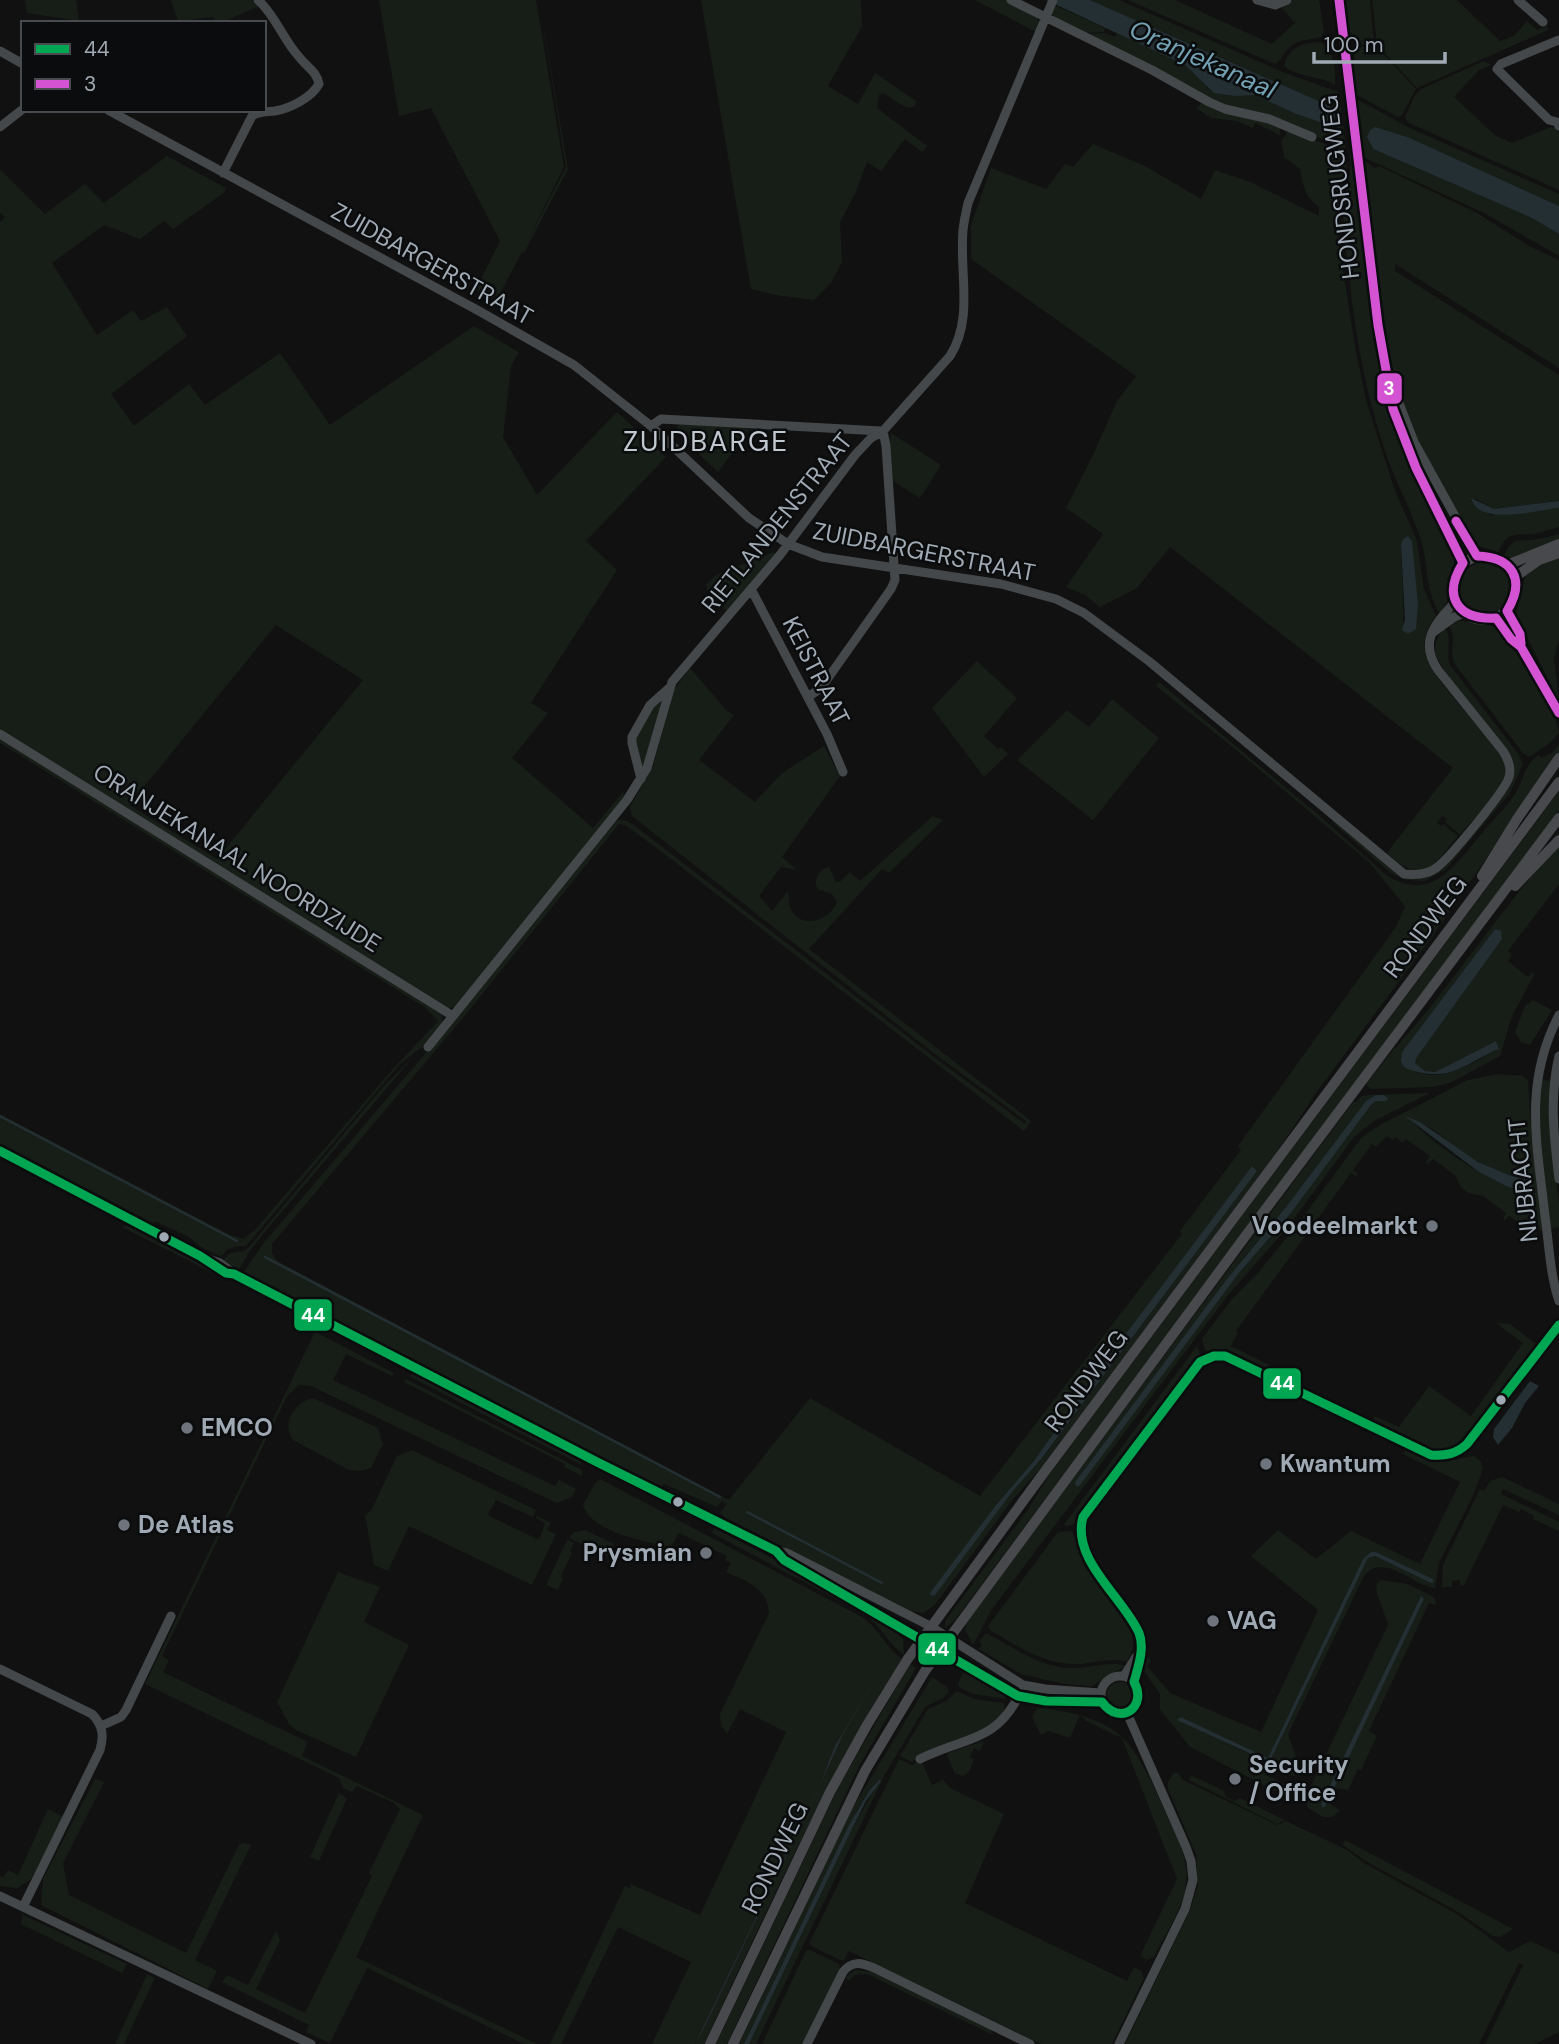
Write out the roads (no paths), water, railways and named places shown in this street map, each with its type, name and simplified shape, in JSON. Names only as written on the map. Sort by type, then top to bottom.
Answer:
[{"type":"main road","points":[[1507,565],[1559,544]]},
{"type":"main road","points":[[1515,577],[1539,559],[1559,553]]},
{"type":"main road","points":[[1477,556],[1494,557],[1507,565],[1515,577],[1516,595],[1507,611],[1496,618],[1482,620],[1464,613],[1455,602],[1452,582],[1463,563],[1477,556]]},
{"type":"main road","points":[[1507,611],[1520,634],[1521,647]]},
{"type":"main road","points":[[1496,618],[1511,639],[1521,647],[1559,713]]},
{"type":"main road","points":[[1462,913],[1497,849],[1559,758]]},
{"type":"main road","name":"RONDWEG","points":[[710,2044],[846,1762],[930,1626],[1559,782]]},
{"type":"main road","name":"RONDWEG","points":[[733,2044],[865,1771],[948,1637],[1559,818]]},
{"type":"main road","points":[[1482,922],[1559,840]]},
{"type":"street","points":[[258,0],[275,19],[287,43],[316,75],[319,84],[298,103],[266,112]]},
{"type":"street","points":[[1011,0],[1162,75],[1209,102],[1225,109],[1269,119],[1312,136]]},
{"type":"street","points":[[1258,0],[1275,5],[1287,0]]},
{"type":"street","name":"HONDSRUGWEG","points":[[1339,0],[1378,325],[1393,410],[1432,502],[1463,563]]},
{"type":"street","points":[[1518,0],[1543,22]]},
{"type":"street","name":"RIETLANDENSTRAAT","points":[[641,779],[632,737],[650,705],[669,688],[788,544],[855,455],[871,438],[883,431],[950,356],[962,334],[963,230],[968,203],[1052,4]]},
{"type":"street","points":[[1558,123],[1549,120],[1497,68],[1559,40]]},
{"type":"street","points":[[0,51],[21,63]]},
{"type":"street","points":[[0,127],[21,110]]},
{"type":"street","name":"ZUIDBARGERSTRAAT","points":[[112,112],[573,365],[651,426],[750,518],[788,544],[822,557],[1014,587],[1055,599],[1084,612],[1150,662],[1404,874],[1415,875],[1436,868],[1446,859],[1501,793],[1510,774],[1503,751],[1435,664],[1429,647],[1432,634]]},
{"type":"street","points":[[223,173],[252,116],[264,112]]},
{"type":"street","name":"HONDSRUGWEG","points":[[1386,368],[1414,442],[1477,556]]},
{"type":"street","points":[[651,426],[661,419],[883,431],[895,580],[821,688],[808,697]]},
{"type":"street","name":"KEISTRAAT","points":[[751,589],[827,734],[843,772]]},
{"type":"street","points":[[1432,634],[1437,621],[1455,602]]},
{"type":"street","points":[[1432,634],[1454,617],[1464,613]]},
{"type":"street","name":"RIETLANDENSTRAAT","points":[[428,1047],[627,800],[641,779],[652,752],[669,688]]},
{"type":"street","name":"ORANJEKANAAL NOORDZIJDE","points":[[0,734],[453,1016]]},
{"type":"street","name":"NIJBRACHT","points":[[1559,1015],[1543,1055],[1534,1101],[1535,1132],[1551,1263],[1559,1301]]},
{"type":"street","name":"NIJBRACHT","points":[[1543,1055],[1559,1057],[1552,1114],[1559,1179]]},
{"type":"street","points":[[0,1151],[200,1256],[220,1263],[234,1274],[597,1462],[776,1551],[787,1553],[930,1626],[1023,1685],[1101,1697]]},
{"type":"street","points":[[1134,1682],[1142,1658],[1140,1635],[1086,1554],[1080,1540],[1080,1527],[1083,1517],[1200,1362],[1214,1356],[1225,1356],[1431,1455],[1443,1457],[1458,1452],[1467,1444],[1559,1325]]},
{"type":"street","points":[[776,1551],[784,1560],[1018,1696],[1046,1701],[1101,1697]]},
{"type":"street","points":[[101,1726],[121,1717],[126,1710],[171,1616]]},
{"type":"street","points":[[1124,1676],[1134,1682],[1139,1691],[1138,1702],[1127,1713],[1115,1714],[1105,1707],[1101,1697],[1107,1680],[1124,1676],[1140,1654]]},
{"type":"street","points":[[0,1669],[92,1714],[101,1726],[103,1735],[100,1750],[23,1907]]},
{"type":"street","points":[[920,1759],[989,1733],[1003,1722],[1023,1685]]},
{"type":"street","points":[[1119,2044],[1185,1909],[1193,1881],[1186,1847],[1127,1713]]},
{"type":"street","points":[[0,1896],[311,2044]]},
{"type":"street","points":[[807,2044],[842,1972],[849,1965],[856,1963],[874,1968],[1030,2044]]},
{"type":"water","name":"Oranjekanaal","points":[[1046,0],[1090,0],[1330,106],[1335,111],[1335,118],[1326,124],[1255,95],[1214,93],[1185,65]]},
{"type":"water","points":[[1375,127],[1410,138],[1559,206],[1559,234],[1530,217],[1373,149],[1367,137]]},
{"type":"water","points":[[1471,498],[1494,509],[1559,501],[1559,508],[1509,515],[1496,514],[1476,507]]},
{"type":"water","points":[[1408,536],[1412,541],[1418,604],[1416,629],[1408,634],[1402,630],[1405,620],[1401,544]]},
{"type":"water","points":[[1495,929],[1501,931],[1502,939],[1415,1063],[1425,1071],[1435,1072],[1496,1041],[1499,1049],[1448,1073],[1427,1074],[1406,1068],[1401,1062],[1402,1052]]},
{"type":"water","points":[[1376,1095],[1384,1095],[1388,1099],[1376,1101],[1371,1105],[1291,1213],[1239,1273],[1086,1477],[1076,1486],[1075,1482],[1227,1279],[1286,1207],[1366,1101]]},
{"type":"water","points":[[1405,1116],[1420,1122],[1478,1162],[1528,1180],[1532,1185],[1531,1191],[1527,1194],[1479,1172]]},
{"type":"water","points":[[1252,1166],[1257,1171],[1042,1458],[1012,1492],[935,1595],[931,1596],[930,1593],[996,1505],[1033,1462]]},
{"type":"water","points":[[1530,1381],[1539,1386],[1498,1445],[1493,1437],[1494,1429]]},
{"type":"water","points":[[1371,1552],[1433,1579],[1434,1582],[1431,1583],[1375,1556],[1368,1558],[1271,1759],[1279,1764],[1279,1767],[1177,1720],[1181,1717],[1268,1758],[1363,1559]]},
{"type":"water","points":[[1421,1596],[1424,1599],[1325,1807],[1322,1807],[1321,1804]]},
{"type":"water","points":[[887,1660],[843,1734],[816,1794],[695,2044],[820,1785],[835,1746]]},
{"type":"water","points":[[880,1779],[851,1831],[749,2044],[744,2044],[849,1825],[869,1791]]},
{"type":"waterway","points":[[0,1116],[237,1241]]},
{"type":"waterway","points":[[265,1257],[720,1497]]},
{"type":"waterway","points":[[747,1512],[882,1583]]},
{"type":"place","name":"Voodeelmarkt","points":[[1432,1226]]},
{"type":"place","name":"EMCO","points":[[187,1428]]},
{"type":"place","name":"Kwantum","points":[[1266,1464]]},
{"type":"place","name":"De Atlas","points":[[124,1525]]},
{"type":"place","name":"Prysmian","points":[[706,1553]]},
{"type":"place","name":"VAG","points":[[1213,1621]]},
{"type":"place","name":"Security / Office","points":[[1235,1779]]},
{"type":"district","name":"ZUIDBARGE","points":[[706,441]]}]
